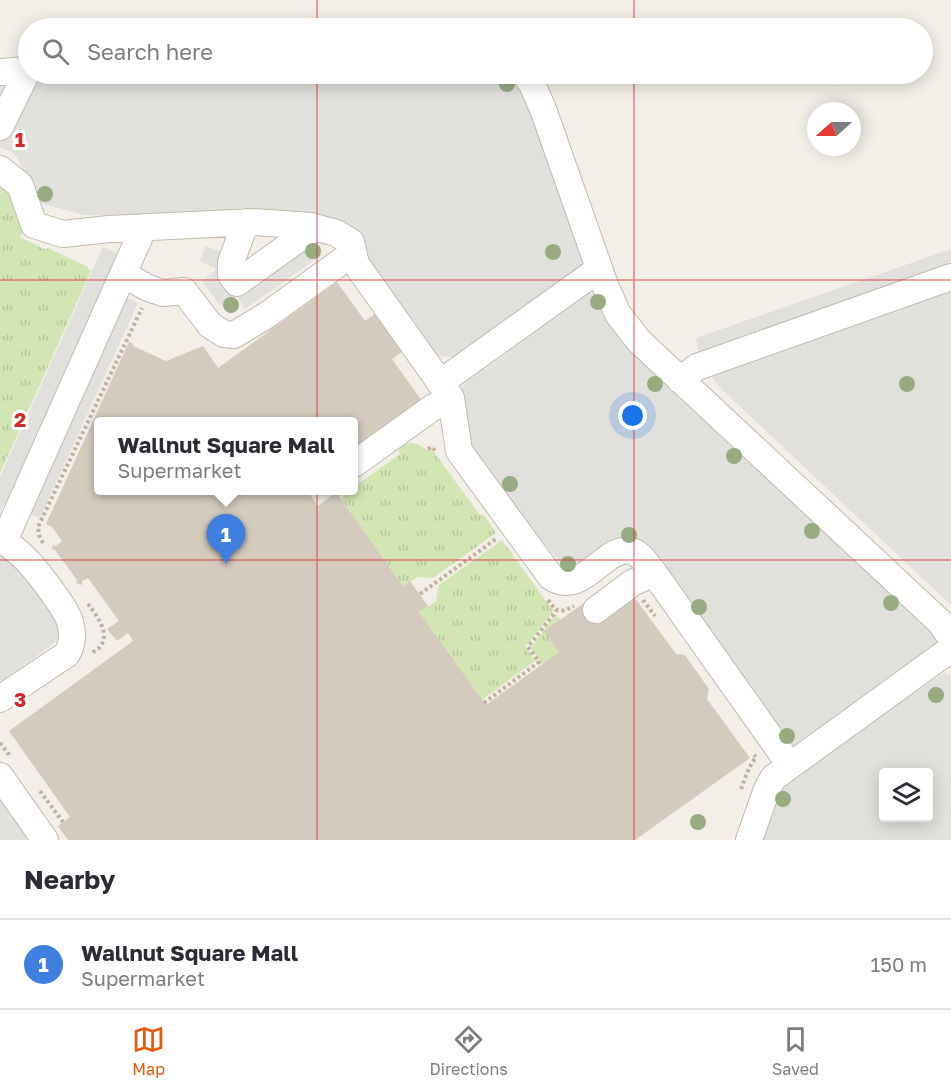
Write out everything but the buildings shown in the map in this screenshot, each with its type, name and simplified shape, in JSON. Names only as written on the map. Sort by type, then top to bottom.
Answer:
[{"type":"lane","points":[[0,72],[18,71]]},
{"type":"lane","points":[[0,128],[21,84]]},
{"type":"lane","points":[[532,84],[543,109],[599,269],[618,314],[639,341],[940,622],[951,638]]},
{"type":"lane","points":[[0,170],[20,185],[34,225],[63,234],[108,229],[246,222],[315,227],[336,233],[351,242],[356,264],[446,390],[459,451],[551,577],[557,581],[573,582],[615,554],[625,550],[639,555],[790,765]]},
{"type":"lane","points":[[246,222],[231,262],[231,275],[237,283],[315,227]]},
{"type":"lane","points":[[0,699],[67,654],[72,645],[70,621],[65,610],[35,568],[10,544],[2,540],[144,227]]},
{"type":"lane","points":[[123,274],[163,293],[184,291],[210,325],[224,334],[234,335],[267,315],[353,253]]},
{"type":"lane","points":[[358,461],[432,408],[446,390],[599,269]]},
{"type":"lane","points":[[680,380],[697,367],[951,277]]},
{"type":"lane","points":[[596,610],[632,583],[654,573]]},
{"type":"lane","points":[[749,840],[766,789],[773,778],[951,649]]},
{"type":"lane","points":[[0,776],[45,840]]},
{"type":"path","points":[[45,548],[38,527],[152,289]]},
{"type":"path","points":[[420,594],[514,526]]},
{"type":"path","points":[[641,597],[655,616]]},
{"type":"path","points":[[85,599],[101,623],[104,637],[100,647],[86,657]]},
{"type":"path","points":[[484,703],[539,662],[528,647],[556,610]]},
{"type":"path","points":[[739,797],[749,768],[756,757],[749,748]]},
{"type":"green space","points":[[0,184],[6,187],[22,231],[20,237],[88,267],[91,271],[0,473]]},
{"type":"green space","points":[[412,443],[434,452],[479,514],[484,515],[496,533],[433,578],[418,577],[403,586],[341,499],[346,495],[358,495],[358,484],[400,454],[398,449]]},
{"type":"green space","points":[[502,540],[553,611],[525,646],[535,661],[482,700],[419,612],[436,601],[439,585]]},
{"type":"green space","points":[[556,614],[561,620],[559,652],[542,664],[531,648]]},
{"type":"shaded area","points":[[18,79],[18,84],[521,84],[587,261],[455,357],[439,356],[432,351],[359,251],[276,214],[84,215],[44,204],[35,194],[17,157],[10,151],[0,148],[0,81]]},
{"type":"shaded area","points":[[313,242],[322,255],[245,309],[237,297],[220,306],[202,281],[215,271],[215,268],[200,261],[205,246],[249,261]]},
{"type":"shaded area","points":[[103,247],[117,253],[106,283],[124,297],[138,303],[40,518],[4,505],[0,510],[0,477]]},
{"type":"shaded area","points":[[951,249],[951,605],[717,385],[699,354],[696,338]]},
{"type":"shaded area","points":[[596,292],[936,626],[939,641],[795,745],[787,742],[641,540],[623,537],[578,567],[568,568],[559,561],[532,529],[466,442],[460,391],[464,384],[589,294]]},
{"type":"shaded area","points":[[0,553],[39,586],[62,630],[60,639],[0,683]]},
{"type":"shaded area","points":[[944,673],[951,675],[951,840],[760,840],[777,793],[864,727]]},
{"type":"shaded area","points":[[0,796],[31,840],[0,840]]},
{"type":"place","name":"Wallnut Square Mall","points":[[226,564]]}]
